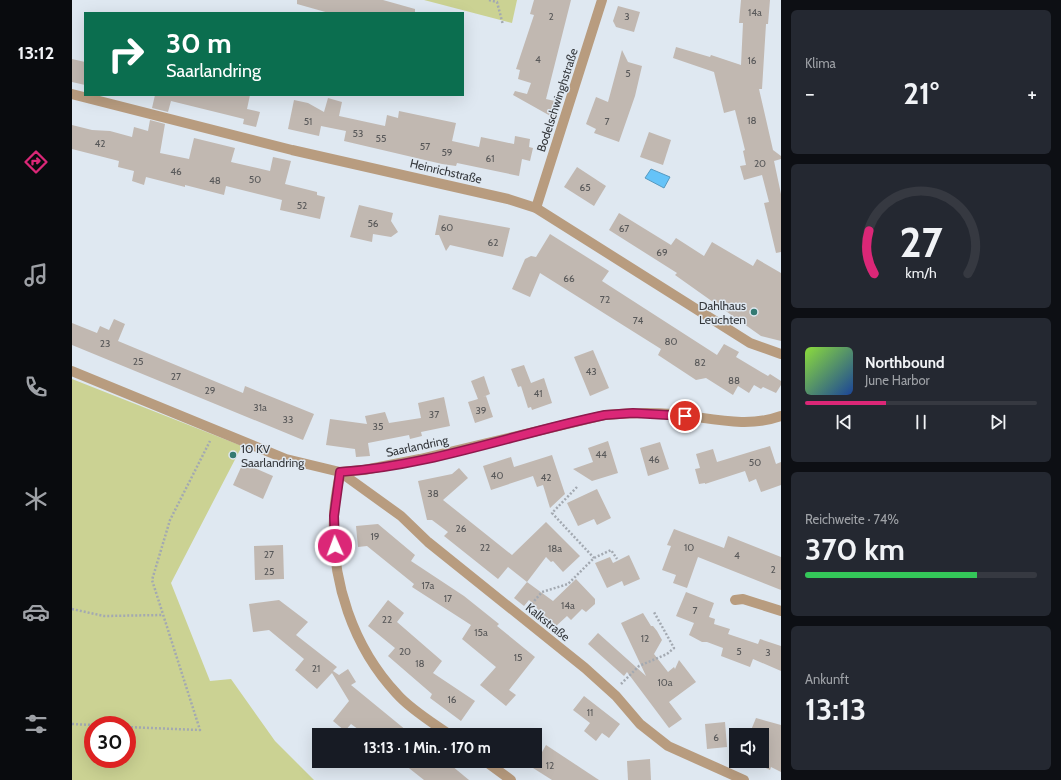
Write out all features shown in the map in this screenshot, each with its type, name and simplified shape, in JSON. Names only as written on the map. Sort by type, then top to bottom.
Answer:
[{"type":"street","name":"Bodelschwinghstraße","points":[[536,208],[602,0]]},
{"type":"street","name":"Heinrichstraße","points":[[72,94],[292,150],[508,199],[536,208],[750,344],[781,354]]},
{"type":"street","name":"Saarlandring","points":[[72,371],[286,459],[340,472],[364,470],[420,459],[605,415],[633,413],[673,414],[742,422],[762,422],[781,416]]},
{"type":"street","name":"Kalkstraße","points":[[340,472],[401,516],[428,542],[613,693],[640,724],[668,746],[744,780]]},
{"type":"street","points":[[340,472],[334,516],[335,561],[346,609],[359,639],[382,676],[394,690],[441,728]]},
{"type":"street","points":[[735,600],[743,599],[781,612]]},
{"type":"street","points":[[495,768],[511,780]]},
{"type":"path","points":[[489,0],[498,1],[503,25]]},
{"type":"path","points":[[136,727],[200,730],[152,580],[170,520],[215,430]]},
{"type":"path","points":[[577,487],[552,513],[594,558]]},
{"type":"path","points":[[521,617],[542,592],[568,584],[594,558],[611,550],[617,559]]},
{"type":"path","points":[[72,609],[104,616],[163,615]]},
{"type":"path","points":[[613,693],[639,666],[667,654],[674,648],[654,612]]},
{"type":"path","points":[[72,724],[84,725]]},
{"type":"green space","points":[[424,0],[517,0],[512,23]]},
{"type":"green space","points":[[72,379],[242,446],[171,583],[210,681],[231,679],[275,741],[314,780],[72,780]]},
{"type":"water","points":[[651,169],[670,177],[664,188],[645,178]]},
{"type":"building","points":[[297,0],[383,0],[415,9],[415,12],[325,12],[297,4]]},
{"type":"building","points":[[534,0],[571,0],[546,99],[559,102],[554,118],[513,95],[515,91],[527,94],[531,83],[518,79],[520,70],[516,69],[534,15],[530,14]]},
{"type":"building","points":[[741,0],[770,0],[768,24],[766,24],[762,89],[759,89],[773,150],[781,156],[781,159],[774,161],[781,194],[781,252],[776,253],[764,203],[769,202],[762,175],[744,180],[740,166],[746,165],[743,151],[745,150],[735,110],[724,113],[714,72],[673,58],[676,47],[710,57],[711,55],[741,65],[743,23],[739,23]]},
{"type":"building","points":[[618,6],[640,12],[634,32],[616,27],[613,21]]},
{"type":"building","points":[[622,50],[628,62],[642,66],[635,96],[619,142],[594,133],[596,129],[586,124],[596,97],[608,102]]},
{"type":"building","points":[[72,59],[84,62],[84,85],[72,82]]},
{"type":"building","points":[[155,96],[250,96],[247,109],[260,112],[256,127],[243,124],[244,119],[171,101],[168,112],[152,108]]},
{"type":"building","points":[[328,98],[342,102],[339,116],[385,126],[387,115],[398,118],[399,111],[456,123],[452,141],[479,147],[481,137],[514,144],[515,136],[530,139],[529,147],[533,148],[530,161],[522,159],[519,176],[457,163],[456,166],[442,164],[344,141],[346,131],[321,126],[319,136],[288,129],[294,100],[308,103],[324,112]]},
{"type":"building","points":[[150,120],[165,124],[160,153],[189,159],[194,138],[235,148],[231,162],[270,171],[273,157],[291,161],[285,184],[317,192],[317,195],[325,197],[320,219],[280,210],[282,200],[226,186],[224,195],[146,177],[144,185],[132,181],[134,171],[118,167],[119,161],[72,149],[72,125],[92,130],[110,131],[132,137],[134,127],[148,131]]},
{"type":"building","points":[[649,132],[671,140],[663,165],[640,157]]},
{"type":"building","points":[[577,167],[606,186],[594,206],[564,187]]},
{"type":"building","points":[[359,205],[393,213],[391,221],[398,232],[391,237],[373,234],[372,242],[350,237]]},
{"type":"building","name":"Dahlhaus Leuchten","points":[[619,213],[671,245],[676,238],[704,256],[712,242],[753,266],[757,259],[781,273],[781,341],[761,336],[675,275],[677,273],[609,230]]},
{"type":"building","points":[[439,215],[510,228],[503,257],[450,245],[446,251],[439,235],[435,235]]},
{"type":"building","points":[[550,234],[609,271],[602,281],[717,355],[724,344],[739,352],[736,357],[768,376],[770,374],[781,381],[781,385],[776,393],[763,387],[761,389],[754,385],[749,393],[738,386],[733,395],[706,378],[696,380],[658,355],[661,349],[540,273],[530,297],[512,289],[525,259],[531,256],[536,257]]},
{"type":"building","points":[[114,319],[125,324],[118,341],[243,393],[245,386],[314,414],[303,440],[72,345],[72,323],[97,333],[100,326],[109,330]]},
{"type":"building","points":[[593,350],[609,388],[590,396],[574,357]]},
{"type":"building","points":[[524,365],[531,383],[544,378],[552,403],[532,410],[531,407],[528,408],[521,386],[518,387],[511,369]]},
{"type":"building","points":[[484,376],[490,394],[483,397],[486,396],[493,417],[475,423],[468,402],[478,399],[471,381]]},
{"type":"building","points":[[444,397],[450,426],[421,432],[422,436],[410,439],[409,435],[368,443],[370,456],[356,457],[355,449],[326,445],[330,419],[367,424],[365,416],[385,412],[389,423],[421,418],[418,403]]},
{"type":"building","points":[[608,441],[618,473],[592,481],[573,469],[593,462],[588,448]]},
{"type":"building","points":[[660,442],[669,469],[648,476],[640,448]]},
{"type":"building","points":[[770,446],[776,464],[781,462],[781,485],[761,492],[756,479],[749,482],[745,471],[705,484],[699,484],[695,469],[700,468],[696,454],[713,449],[717,462]]},
{"type":"building","points":[[552,455],[565,494],[550,508],[543,485],[537,487],[533,476],[491,490],[483,466],[511,457],[514,467]]},
{"type":"building","points":[[243,463],[273,476],[263,499],[233,485]]},
{"type":"building","points":[[459,468],[468,478],[443,500],[512,555],[546,522],[580,556],[563,572],[553,561],[551,562],[546,557],[527,582],[508,567],[498,579],[444,536],[448,532],[432,520],[427,520],[418,481],[452,474]]},
{"type":"building","points":[[597,489],[611,518],[597,525],[594,519],[578,526],[567,503]]},
{"type":"building","points":[[378,524],[415,555],[411,561],[464,596],[499,624],[497,626],[535,657],[509,690],[516,695],[506,706],[480,685],[496,667],[462,639],[471,625],[412,587],[414,584],[367,546],[358,547],[356,526]]},
{"type":"building","points":[[674,529],[724,548],[728,536],[781,557],[781,590],[698,557],[687,588],[673,583],[676,575],[662,570],[671,546],[667,545]]},
{"type":"building","points":[[283,545],[284,579],[255,580],[254,546]]},
{"type":"building","points":[[629,555],[640,579],[624,586],[622,581],[607,588],[595,563],[610,557],[613,563]]},
{"type":"building","points":[[576,579],[595,599],[595,604],[586,612],[582,609],[571,620],[567,616],[555,627],[529,600],[524,606],[514,598],[527,582],[553,601]]},
{"type":"building","points":[[686,592],[714,603],[709,617],[715,619],[714,624],[730,629],[728,634],[758,644],[760,639],[781,646],[781,671],[753,659],[750,667],[721,656],[723,648],[707,642],[702,642],[689,635],[694,623],[676,616]]},
{"type":"building","points":[[279,600],[308,622],[296,635],[337,667],[333,671],[339,675],[348,669],[356,682],[351,685],[403,728],[356,728],[351,724],[348,728],[341,728],[333,721],[349,701],[332,673],[317,689],[295,670],[304,659],[269,630],[253,632],[249,604]]},
{"type":"building","points":[[388,600],[404,613],[397,622],[442,661],[433,673],[475,701],[461,721],[430,698],[432,694],[388,656],[395,648],[368,626]]},
{"type":"building","points":[[643,613],[662,640],[654,654],[668,672],[674,667],[675,669],[679,660],[696,682],[669,702],[682,719],[669,728],[627,672],[624,676],[588,644],[598,633],[646,676],[621,623]]},
{"type":"building","points":[[584,696],[620,724],[609,738],[602,733],[596,741],[584,731],[590,723],[573,710]]},
{"type":"building","points":[[756,718],[781,725],[781,772],[771,767],[770,770],[766,768],[769,768],[769,728],[752,728]]},
{"type":"building","points":[[725,722],[727,747],[707,749],[705,724]]},
{"type":"building","points":[[546,745],[599,780],[552,780],[533,768],[542,768],[542,752]]},
{"type":"building","points":[[650,759],[651,780],[628,780],[627,761]]},
{"type":"building","points":[[409,768],[454,768],[469,780],[424,780]]},
{"type":"place","name":"Dahlhaus Leuchten","points":[[754,312]]},
{"type":"place","name":"10 KV Saarlandring","points":[[233,455]]},
{"type":"route","points":[[335,546],[334,516],[340,472],[364,470],[420,459],[605,415],[633,413],[673,414],[685,416]]}]
